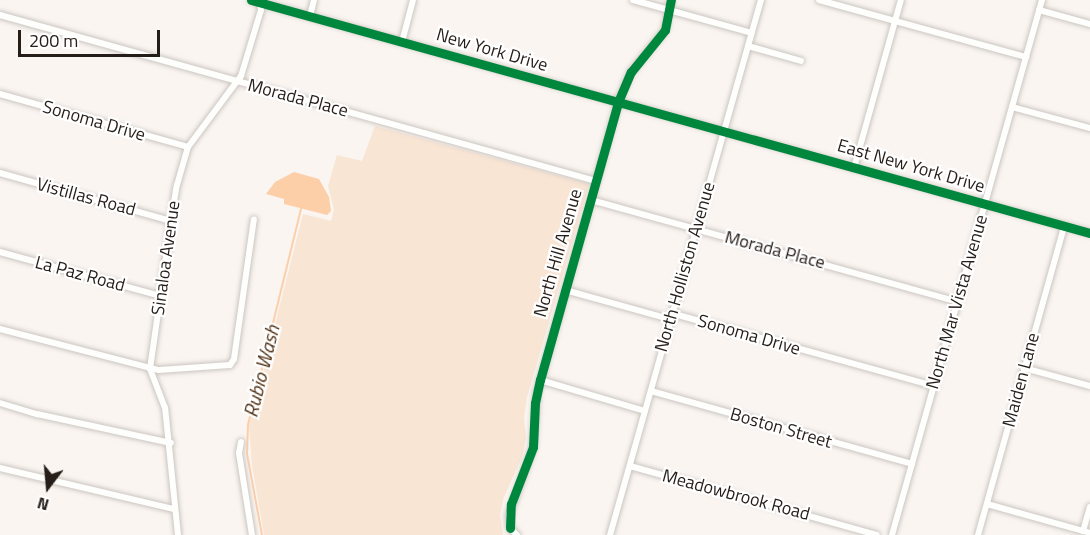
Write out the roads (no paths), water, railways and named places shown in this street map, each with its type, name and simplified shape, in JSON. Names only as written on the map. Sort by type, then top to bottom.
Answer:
[{"type":"street","name":"New York Drive","points":[[251,0],[724,132]]},
{"type":"street","points":[[310,16],[314,0]]},
{"type":"street","points":[[402,42],[413,0]]},
{"type":"street","points":[[633,0],[752,33]]},
{"type":"street","name":"North Hill Avenue","points":[[517,535],[510,528],[511,504],[533,447],[535,403],[540,380],[618,102],[631,72],[659,40],[670,10],[671,0]]},
{"type":"street","name":"North Holliston Avenue","points":[[610,535],[761,0]]},
{"type":"street","points":[[819,0],[1026,57]]},
{"type":"street","points":[[854,168],[901,0]]},
{"type":"street","name":"North Mar Vista Avenue","points":[[892,535],[1042,0]]},
{"type":"street","name":"Sinaloa Avenue","points":[[178,535],[174,509],[171,443],[165,408],[150,369],[171,220],[178,177],[188,147],[241,76],[261,10],[260,1]]},
{"type":"street","points":[[1039,10],[1090,24]]},
{"type":"street","name":"Morada Place","points":[[0,15],[596,181]]},
{"type":"street","points":[[748,46],[801,61]]},
{"type":"street","name":"Sonoma Drive","points":[[0,94],[188,147]]},
{"type":"street","points":[[1012,107],[1090,128]]},
{"type":"street","name":"East New York Drive","points":[[724,132],[1090,233]]},
{"type":"street","name":"Vistillas Road","points":[[0,173],[171,220]]},
{"type":"street","name":"Morada Place","points":[[591,200],[958,302]]},
{"type":"street","points":[[0,329],[150,369],[232,363],[254,219]]},
{"type":"street","name":"Maiden Lane","points":[[978,535],[1064,226]]},
{"type":"street","name":"La Paz Road","points":[[0,252],[161,296]]},
{"type":"street","name":"Sonoma Drive","points":[[565,290],[666,318],[681,316],[934,386]]},
{"type":"street","points":[[1024,368],[1090,386]]},
{"type":"street","points":[[540,380],[645,411]]},
{"type":"street","name":"Boston Street","points":[[651,391],[912,464]]},
{"type":"street","points":[[0,403],[37,414],[171,443]]},
{"type":"street","points":[[241,442],[239,453],[252,535]]},
{"type":"street","name":"Meadowbrook Road","points":[[630,466],[877,535]]},
{"type":"street","points":[[0,468],[174,509]]},
{"type":"street","points":[[987,504],[1087,532],[1090,507]]},
{"type":"waterway","name":"Rubio Wash","points":[[262,535],[247,454],[248,425],[301,209]]}]
